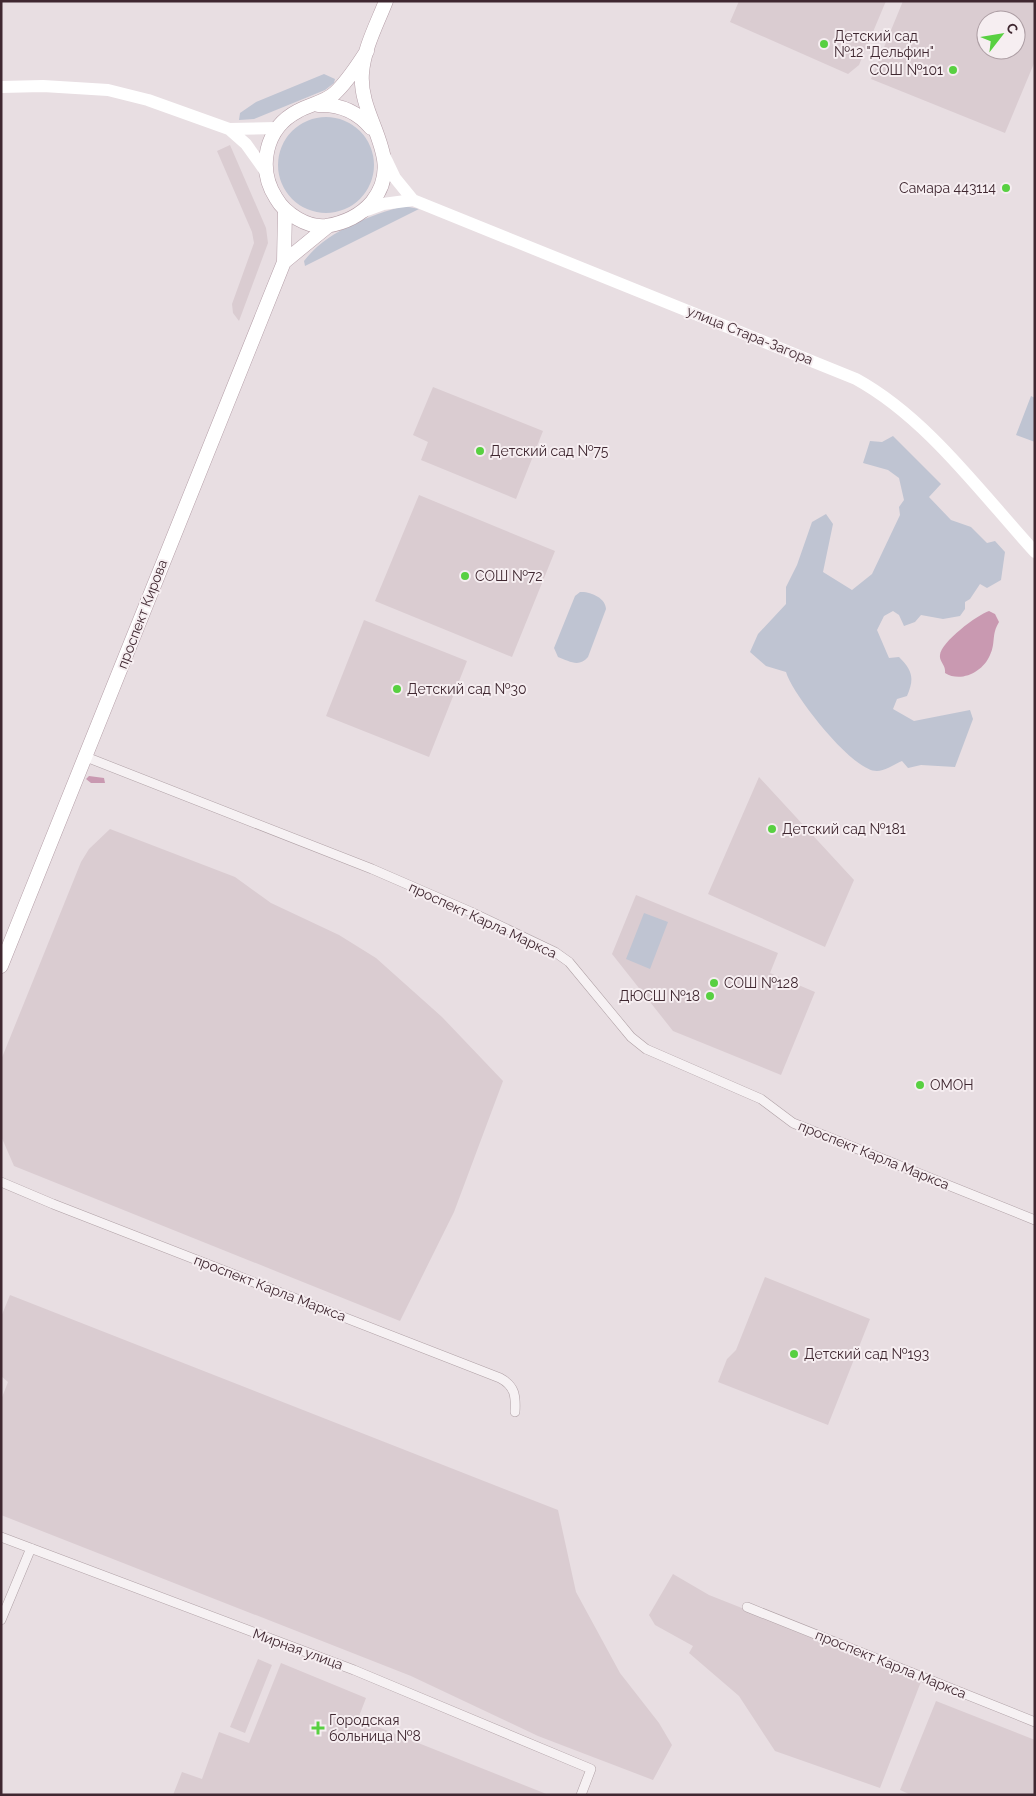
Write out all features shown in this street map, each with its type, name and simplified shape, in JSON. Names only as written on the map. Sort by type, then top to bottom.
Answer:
[{"type":"main road","points":[[386,1],[367,51],[362,73],[363,83],[369,118],[385,156],[395,178],[413,200]]},
{"type":"main road","points":[[367,51],[349,78],[334,94],[316,105],[297,111],[277,128],[267,148],[266,172],[270,190],[285,210],[319,227],[352,219],[364,211],[383,204],[413,200]]},
{"type":"main road","points":[[1,87],[43,86],[108,90],[148,100],[229,129],[277,128]]},
{"type":"main road","points":[[316,105],[336,105],[352,110],[364,119],[377,134]]},
{"type":"main road","points":[[229,129],[246,144],[266,172]]},
{"type":"main road","points":[[364,211],[377,195],[382,184],[385,156]]},
{"type":"main road","name":"улица Стара-Загора","points":[[413,200],[825,365],[874,389],[919,426],[1035,552]]},
{"type":"main road","points":[[284,262],[286,245],[285,210]]},
{"type":"main road","points":[[284,262],[328,226]]},
{"type":"main road","name":"проспект Кирова","points":[[1,966],[284,262]]},
{"type":"street","name":"проспект Карла Маркса","points":[[86,758],[372,869],[471,912],[555,952],[569,962],[631,1037],[646,1049],[761,1099],[793,1123],[1035,1220]]},
{"type":"street","name":"проспект Карла Маркса","points":[[1,1182],[500,1378],[510,1383],[516,1396],[515,1412]]},
{"type":"street","name":"Мирная улица","points":[[1,1537],[354,1670],[591,1769],[581,1795]]},
{"type":"street","points":[[1,1620],[31,1548]]},
{"type":"street","name":"проспект Карла Маркса","points":[[747,1607],[1035,1722]]},
{"type":"shaded area","name":"Детский сад №12 \"Дельфин\"","points":[[739,1],[886,1],[859,65],[848,74],[730,22]]},
{"type":"shaded area","name":"СОШ №101","points":[[903,1],[1035,1],[1035,61],[1005,133],[871,79]]},
{"type":"shaded area","points":[[324,74],[335,79],[334,83],[325,90],[254,119],[239,120],[240,113],[256,102]]},
{"type":"shaded area","points":[[326,117],[344,121],[360,131],[370,147],[374,165],[370,183],[360,199],[344,209],[326,213],[308,209],[292,199],[282,183],[278,165],[282,147],[292,131],[308,121]]},
{"type":"shaded area","points":[[230,145],[266,228],[268,243],[239,321],[233,313],[232,304],[254,243],[252,232],[217,151]]},
{"type":"shaded area","points":[[404,206],[419,209],[305,266],[304,261],[313,250],[336,233],[363,220]]},
{"type":"shaded area","name":"Детский сад №75","points":[[433,387],[543,431],[516,499],[421,460],[428,442],[413,435]]},
{"type":"shaded area","points":[[1031,396],[1035,398],[1035,442],[1016,435]]},
{"type":"shaded area","points":[[893,436],[941,484],[929,497],[951,520],[971,527],[987,543],[995,541],[1005,552],[1001,580],[987,588],[980,584],[970,599],[965,602],[965,609],[960,616],[943,619],[921,615],[915,622],[904,626],[899,615],[893,611],[884,616],[877,630],[889,658],[899,657],[907,666],[911,675],[911,684],[907,696],[897,699],[893,709],[914,721],[970,710],[973,719],[955,767],[921,765],[908,768],[902,761],[880,771],[866,768],[839,746],[825,730],[799,697],[786,672],[766,666],[750,652],[758,634],[786,604],[786,587],[797,565],[812,522],[826,514],[833,524],[823,572],[852,590],[872,574],[900,515],[899,507],[904,500],[899,478],[888,470],[863,463],[870,441],[882,442]]},
{"type":"shaded area","name":"СОШ №72","points":[[419,495],[555,551],[512,657],[375,601]]},
{"type":"shaded area","points":[[580,592],[597,596],[603,602],[606,609],[588,657],[577,663],[558,657],[554,648],[575,596]]},
{"type":"shaded area","points":[[989,611],[995,614],[999,622],[995,631],[992,651],[987,661],[977,671],[964,676],[951,676],[945,673],[940,655],[946,643],[968,623]]},
{"type":"shaded area","name":"Детский сад №30","points":[[364,620],[467,661],[429,757],[326,716]]},
{"type":"shaded area","points":[[89,776],[104,778],[105,783],[91,783],[86,779]]},
{"type":"shaded area","name":"Детский сад №181","points":[[759,777],[854,880],[825,947],[708,894]]},
{"type":"shaded area","points":[[110,829],[235,877],[271,903],[339,935],[376,958],[442,1017],[503,1081],[454,1212],[400,1321],[14,1166],[1,1136],[1,1060],[81,862],[89,849]]},
{"type":"shaded area","name":"СОШ №128","points":[[636,895],[778,953],[770,973],[815,992],[781,1075],[673,1031],[612,954]]},
{"type":"shaded area","points":[[644,913],[668,922],[650,969],[626,959]]},
{"type":"shaded area","name":"Детский сад №193","points":[[765,1277],[870,1319],[828,1425],[718,1382],[727,1359],[736,1350]]},
{"type":"shaded area","points":[[10,1295],[558,1510],[576,1592],[620,1673],[659,1723],[672,1745],[653,1780],[538,1736],[411,1676],[1,1515],[1,1400],[8,1382],[1,1376],[1,1317]]},
{"type":"shaded area","points":[[673,1574],[709,1595],[922,1679],[880,1788],[775,1751],[739,1696],[689,1653],[693,1646],[655,1625],[649,1615]]},
{"type":"shaded area","points":[[258,1659],[272,1665],[245,1733],[230,1727]]},
{"type":"shaded area","name":"Городская больница №8","points":[[281,1663],[366,1698],[358,1719],[549,1795],[173,1795],[182,1772],[202,1779],[219,1732],[249,1743]]},
{"type":"shaded area","points":[[936,1701],[1035,1740],[1035,1795],[911,1795],[900,1790]]},
{"type":"place","name":"Детский сад №12 \"Дельфин\"","points":[[824,44]]},
{"type":"place","name":"СОШ №101","points":[[953,70]]},
{"type":"place","name":"Самара 443114","points":[[1006,188]]},
{"type":"place","name":"Детский сад №75","points":[[480,451]]},
{"type":"place","name":"СОШ №72","points":[[465,576]]},
{"type":"place","name":"Детский сад №30","points":[[397,689]]},
{"type":"place","name":"Детский сад №181","points":[[772,829]]},
{"type":"place","name":"СОШ №128","points":[[714,983]]},
{"type":"place","name":"ДЮСШ №18","points":[[710,996]]},
{"type":"place","name":"ОМОН","points":[[920,1085]]},
{"type":"place","name":"Детский сад №193","points":[[794,1354]]},
{"type":"place","name":"Городская больница №8","points":[[318,1728]]}]
